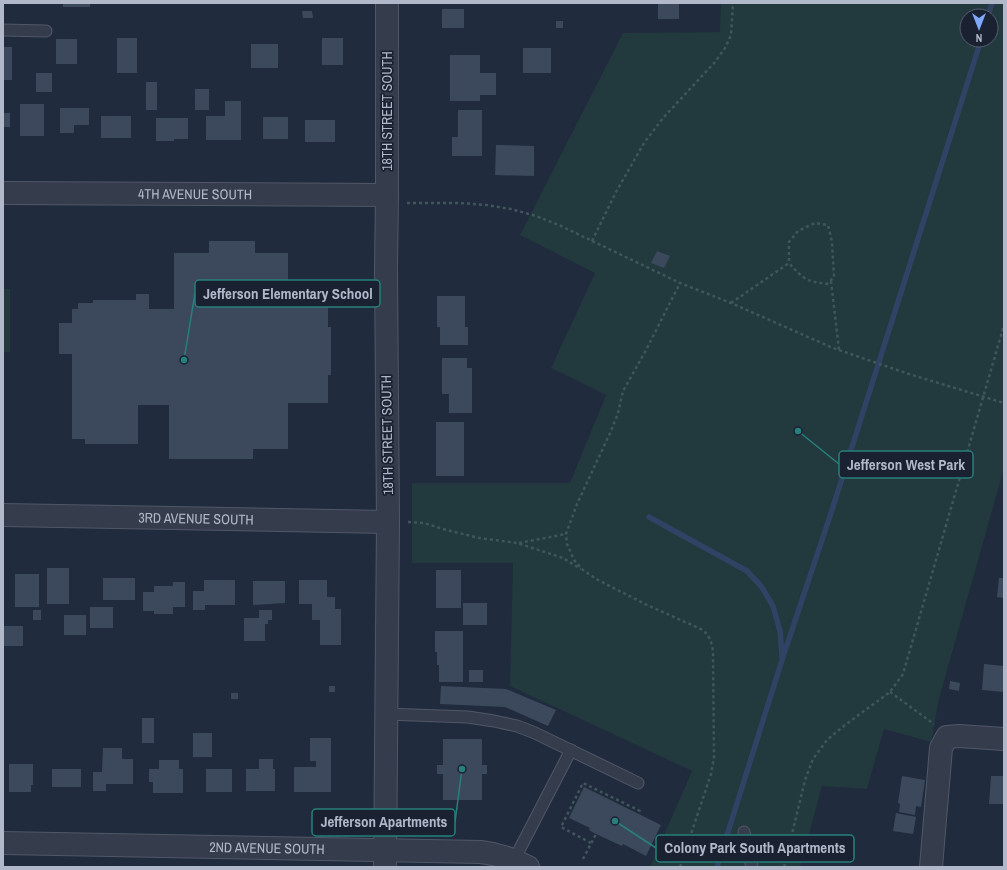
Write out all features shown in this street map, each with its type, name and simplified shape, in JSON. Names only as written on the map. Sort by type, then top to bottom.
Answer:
[{"type":"street","name":"18TH STREET SOUTH","points":[[385,858],[388,522],[386,269],[387,3]]},
{"type":"street","name":"4TH AVENUE SOUTH","points":[[3,193],[387,195]]},
{"type":"street","name":"3RD AVENUE SOUTH","points":[[3,515],[388,522]]},
{"type":"street","points":[[931,867],[941,748],[947,737],[959,736],[1004,739]]},
{"type":"street","name":"2ND AVENUE SOUTH","points":[[3,842],[385,858],[481,852],[494,853],[521,863]]},
{"type":"lane","points":[[3,30],[46,31]]},
{"type":"lane","points":[[386,714],[468,717],[517,726],[638,783]]},
{"type":"lane","points":[[521,863],[570,750]]},
{"type":"lane","points":[[744,832],[752,867]]},
{"type":"path","points":[[592,241],[616,192],[644,143],[663,118],[715,62],[725,48],[731,34],[733,3]]},
{"type":"path","points":[[410,203],[459,203],[486,205],[511,209],[536,216],[561,226],[680,283],[731,303],[851,355],[1004,403]]},
{"type":"path","points":[[815,223],[828,225],[832,242],[834,277],[827,284],[808,281],[797,273],[789,263],[789,242],[798,231],[815,223]]},
{"type":"path","points":[[731,303],[789,263]]},
{"type":"path","points":[[831,280],[839,350]]},
{"type":"path","points":[[583,570],[574,560],[567,544],[566,534],[577,504],[618,412],[623,391],[646,352],[680,283]]},
{"type":"path","points":[[784,867],[805,780],[813,759],[827,740],[890,692],[903,674],[1004,325]]},
{"type":"path","points":[[388,522],[424,523],[479,538],[517,543],[563,558],[598,580],[646,605],[703,630],[709,636],[713,652],[714,757],[711,774],[680,867]]},
{"type":"path","points":[[517,543],[566,534]]},
{"type":"path","points":[[890,692],[934,724],[947,737]]},
{"type":"path","points":[[591,843],[561,827],[583,783],[640,812],[639,814]]},
{"type":"path","points":[[583,859],[596,834]]},
{"type":"green space","points":[[721,3],[1004,3],[1004,468],[939,699],[931,742],[884,729],[867,789],[822,786],[800,867],[650,867],[692,771],[510,686],[513,563],[412,563],[412,483],[570,483],[606,395],[551,368],[595,273],[520,235],[623,33],[720,32]]},
{"type":"green space","points":[[3,289],[10,289],[10,352],[3,352]]},
{"type":"building","points":[[63,3],[90,3],[90,7],[63,7]]},
{"type":"building","points":[[658,3],[679,3],[679,19],[658,19]]},
{"type":"building","points":[[442,9],[464,9],[464,28],[442,28]]},
{"type":"building","points":[[302,11],[312,11],[313,18],[303,18]]},
{"type":"building","points":[[556,21],[563,21],[563,28],[556,28]]},
{"type":"building","points":[[117,38],[137,38],[137,73],[117,73]]},
{"type":"building","points":[[322,38],[343,38],[343,65],[322,65]]},
{"type":"building","points":[[56,39],[77,39],[77,64],[56,64]]},
{"type":"building","points":[[251,44],[278,44],[278,68],[251,68]]},
{"type":"building","points":[[3,47],[12,47],[12,80],[3,80]]},
{"type":"building","points":[[523,48],[551,48],[551,73],[523,73]]},
{"type":"building","points":[[450,55],[480,55],[480,73],[496,73],[496,95],[480,95],[480,101],[450,101]]},
{"type":"building","points":[[36,73],[52,73],[52,92],[36,92]]},
{"type":"building","points":[[146,82],[157,82],[157,110],[146,110]]},
{"type":"building","points":[[195,89],[209,89],[209,110],[195,110]]},
{"type":"building","points":[[225,101],[241,101],[241,140],[206,140],[206,116],[225,116]]},
{"type":"building","points":[[20,104],[44,104],[44,136],[20,136]]},
{"type":"building","points":[[60,108],[89,108],[89,125],[74,125],[74,133],[60,133]]},
{"type":"building","points":[[458,110],[482,110],[482,156],[452,156],[452,137],[458,137]]},
{"type":"building","points":[[3,113],[10,113],[10,127],[3,127]]},
{"type":"building","points":[[101,116],[131,116],[131,138],[101,138]]},
{"type":"building","points":[[263,117],[288,117],[288,139],[263,139]]},
{"type":"building","points":[[156,118],[188,118],[188,139],[156,141]]},
{"type":"building","points":[[305,120],[335,120],[335,142],[305,142]]},
{"type":"building","points":[[496,145],[534,146],[534,176],[495,175]]},
{"type":"building","points":[[209,241],[255,241],[255,253],[288,253],[288,299],[328,299],[328,327],[331,327],[331,375],[328,375],[328,403],[288,403],[288,449],[253,449],[253,459],[169,459],[169,405],[138,405],[138,444],[85,444],[85,439],[72,439],[72,354],[59,354],[59,323],[72,323],[72,309],[78,309],[78,303],[93,303],[93,300],[136,300],[136,294],[149,294],[149,309],[174,309],[174,253],[209,253]]},
{"type":"building","points":[[657,251],[670,256],[664,268],[651,263]]},
{"type":"building","points":[[437,296],[465,296],[465,327],[468,327],[468,345],[440,345],[440,327],[437,327]]},
{"type":"building","points":[[442,358],[467,358],[467,368],[472,368],[472,413],[449,413],[449,394],[442,394]]},
{"type":"building","points":[[436,422],[464,422],[464,476],[436,476]]},
{"type":"building","points":[[47,568],[69,568],[69,604],[47,604]]},
{"type":"building","points":[[436,570],[461,570],[461,608],[436,608]]},
{"type":"building","points":[[15,574],[39,574],[39,607],[15,607]]},
{"type":"building","points":[[103,578],[135,578],[135,600],[103,600]]},
{"type":"building","points":[[999,578],[1004,578],[1004,598],[997,597]]},
{"type":"building","points":[[204,580],[235,580],[235,605],[205,605],[205,610],[193,610],[193,591],[204,591]]},
{"type":"building","points":[[299,580],[327,580],[327,597],[335,597],[335,609],[341,609],[341,645],[320,645],[320,620],[312,620],[312,604],[299,604]]},
{"type":"building","points":[[253,581],[285,581],[285,603],[253,605]]},
{"type":"building","points":[[173,582],[185,582],[185,607],[173,607],[173,614],[154,614],[154,611],[143,611],[143,592],[154,592],[154,586],[173,586]]},
{"type":"building","points":[[463,603],[487,603],[487,625],[463,625]]},
{"type":"building","points":[[90,607],[113,607],[113,628],[90,628]]},
{"type":"building","points":[[33,610],[41,610],[41,620],[33,620]]},
{"type":"building","points":[[259,610],[272,610],[272,620],[268,620],[268,624],[265,624],[265,641],[244,641],[244,618],[259,618]]},
{"type":"building","points":[[64,615],[86,615],[86,635],[64,635]]},
{"type":"building","points":[[4,626],[23,626],[23,646],[4,646]]},
{"type":"building","points":[[435,631],[463,631],[463,682],[439,682],[439,665],[437,665],[437,652],[435,652]]},
{"type":"building","points":[[984,664],[1004,666],[1004,692],[982,690]]},
{"type":"building","points":[[469,670],[483,670],[483,682],[469,682]]},
{"type":"building","points":[[950,681],[960,683],[959,691],[949,689]]},
{"type":"building","points":[[329,686],[335,686],[335,692],[329,692]]},
{"type":"building","points":[[441,686],[506,689],[556,710],[548,726],[505,707],[440,704]]},
{"type":"building","points":[[231,693],[238,693],[238,699],[231,699]]},
{"type":"building","points":[[142,718],[154,718],[154,743],[142,743]]},
{"type":"building","points":[[193,733],[212,733],[212,757],[193,757]]},
{"type":"building","points":[[310,738],[331,738],[331,792],[294,792],[294,767],[316,767],[316,761],[310,761]]},
{"type":"building","points":[[443,739],[482,739],[482,765],[487,765],[487,774],[482,774],[482,800],[443,800],[443,774],[437,774],[437,765],[443,765]]},
{"type":"building","points":[[103,748],[122,748],[122,759],[133,759],[133,784],[106,784],[106,791],[93,791],[93,772],[102,772]]},
{"type":"building","points":[[259,759],[273,759],[273,769],[275,769],[275,791],[246,791],[246,769],[259,769]]},
{"type":"building","points":[[159,760],[179,760],[179,769],[183,769],[183,793],[153,793],[153,782],[149,782],[149,769],[159,769]]},
{"type":"building","points":[[9,764],[33,764],[33,785],[31,785],[31,792],[9,792]]},
{"type":"building","points":[[52,769],[81,769],[81,787],[52,787]]},
{"type":"building","points":[[206,769],[232,769],[232,792],[206,792]]},
{"type":"building","points":[[902,776],[925,780],[921,807],[916,806],[915,815],[899,812],[900,804],[898,803]]},
{"type":"building","points":[[991,776],[1004,776],[1004,804],[989,804]]},
{"type":"building","points":[[584,787],[661,825],[646,856],[623,844],[622,846],[596,834],[589,830],[590,828],[569,818]]},
{"type":"building","points":[[896,813],[916,817],[913,834],[893,831]]},
{"type":"waterway","points":[[990,8],[992,3]]},
{"type":"waterway","points":[[717,867],[978,48]]},
{"type":"waterway","points":[[649,517],[747,571],[761,586],[773,606],[780,631],[782,657]]},
{"type":"place","name":"Jefferson Elementary School","points":[[184,360]]},
{"type":"place","name":"Jefferson West Park","points":[[798,431]]},
{"type":"place","name":"Jefferson Apartments","points":[[462,769]]},
{"type":"place","name":"Colony Park South Apartments","points":[[615,821]]}]
